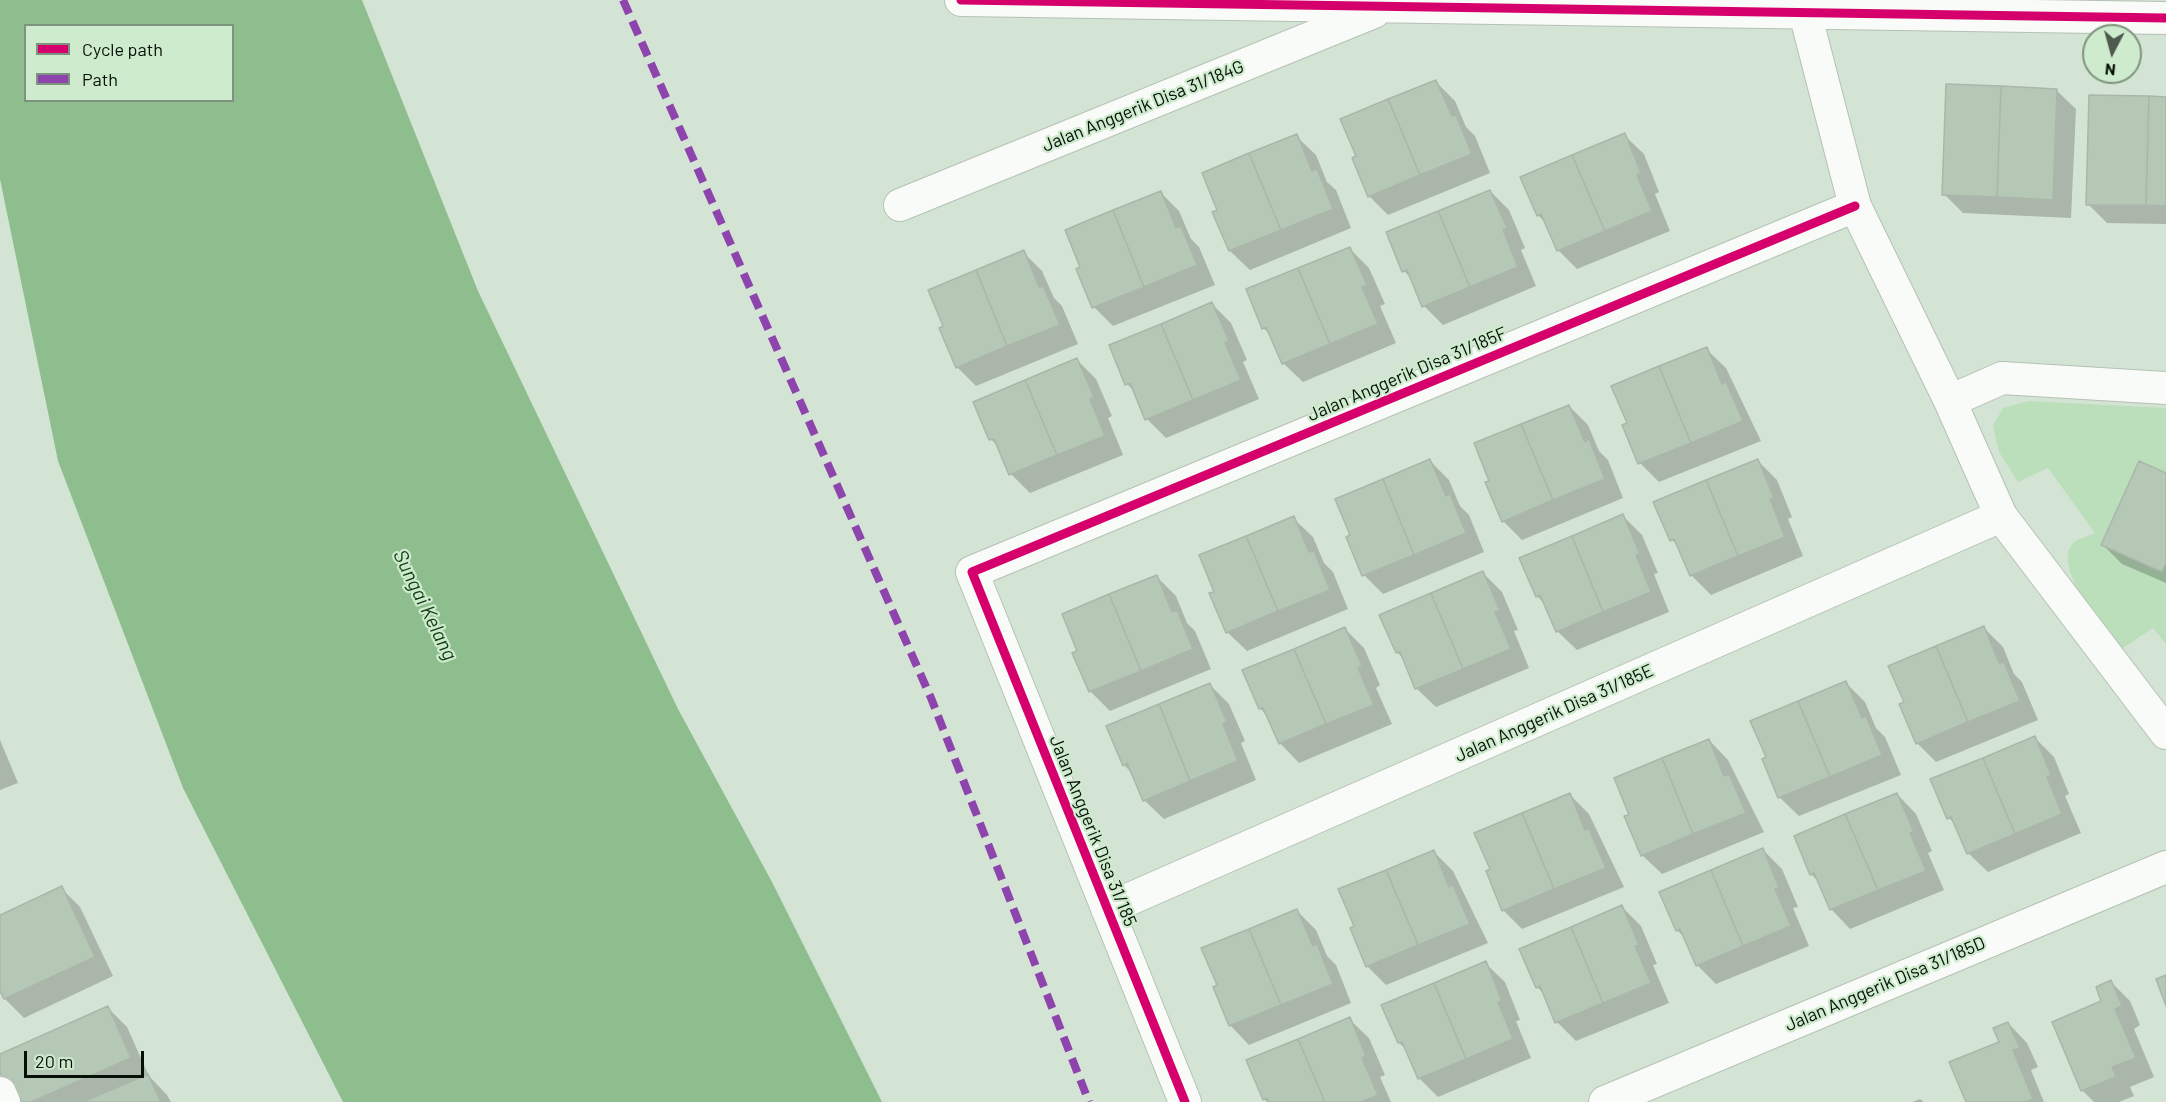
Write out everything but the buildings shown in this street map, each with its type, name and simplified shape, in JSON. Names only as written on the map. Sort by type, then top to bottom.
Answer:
[{"type":"street","name":"Jalan Anggerik Disa 31/184G","points":[[961,0],[1387,7],[1805,6],[2166,18]]},
{"type":"street","points":[[1805,6],[1855,206],[1950,401],[2001,516],[2166,733]]},
{"type":"street","name":"Jalan Anggerik Disa 31/184G","points":[[900,205],[1387,7]]},
{"type":"street","name":"Jalan Anggerik Disa 31/185F","points":[[972,572],[1855,206]]},
{"type":"street","points":[[1950,401],[2002,378],[2166,388]]},
{"type":"street","name":"Jalan Anggerik Disa 31/185E","points":[[1107,909],[2001,516]]},
{"type":"street","name":"Jalan Anggerik Disa 31/185","points":[[972,572],[1185,1102]]},
{"type":"street","name":"Jalan Anggerik Disa 31/185D","points":[[1605,1102],[2166,867]]},
{"type":"street","points":[[0,1094],[4,1102]]},
{"type":"shaded area","points":[[2029,401],[2166,408],[2166,644],[2153,628],[2120,650],[2082,597],[2069,566],[2068,553],[2074,542],[2095,533],[2048,468],[2018,482],[1999,452],[1993,426],[2003,408]]},
{"type":"water","name":"Sungai Kelang","points":[[0,0],[362,0],[478,291],[678,709],[772,882],[882,1102],[343,1102],[183,788],[58,461],[0,179]]},
{"type":"marked path","points":[[623,0],[931,698],[1089,1102]]},
{"type":"cycle path","points":[[961,0],[2166,18]]},
{"type":"cycle path","points":[[1185,1102],[972,572],[1855,206]]}]
